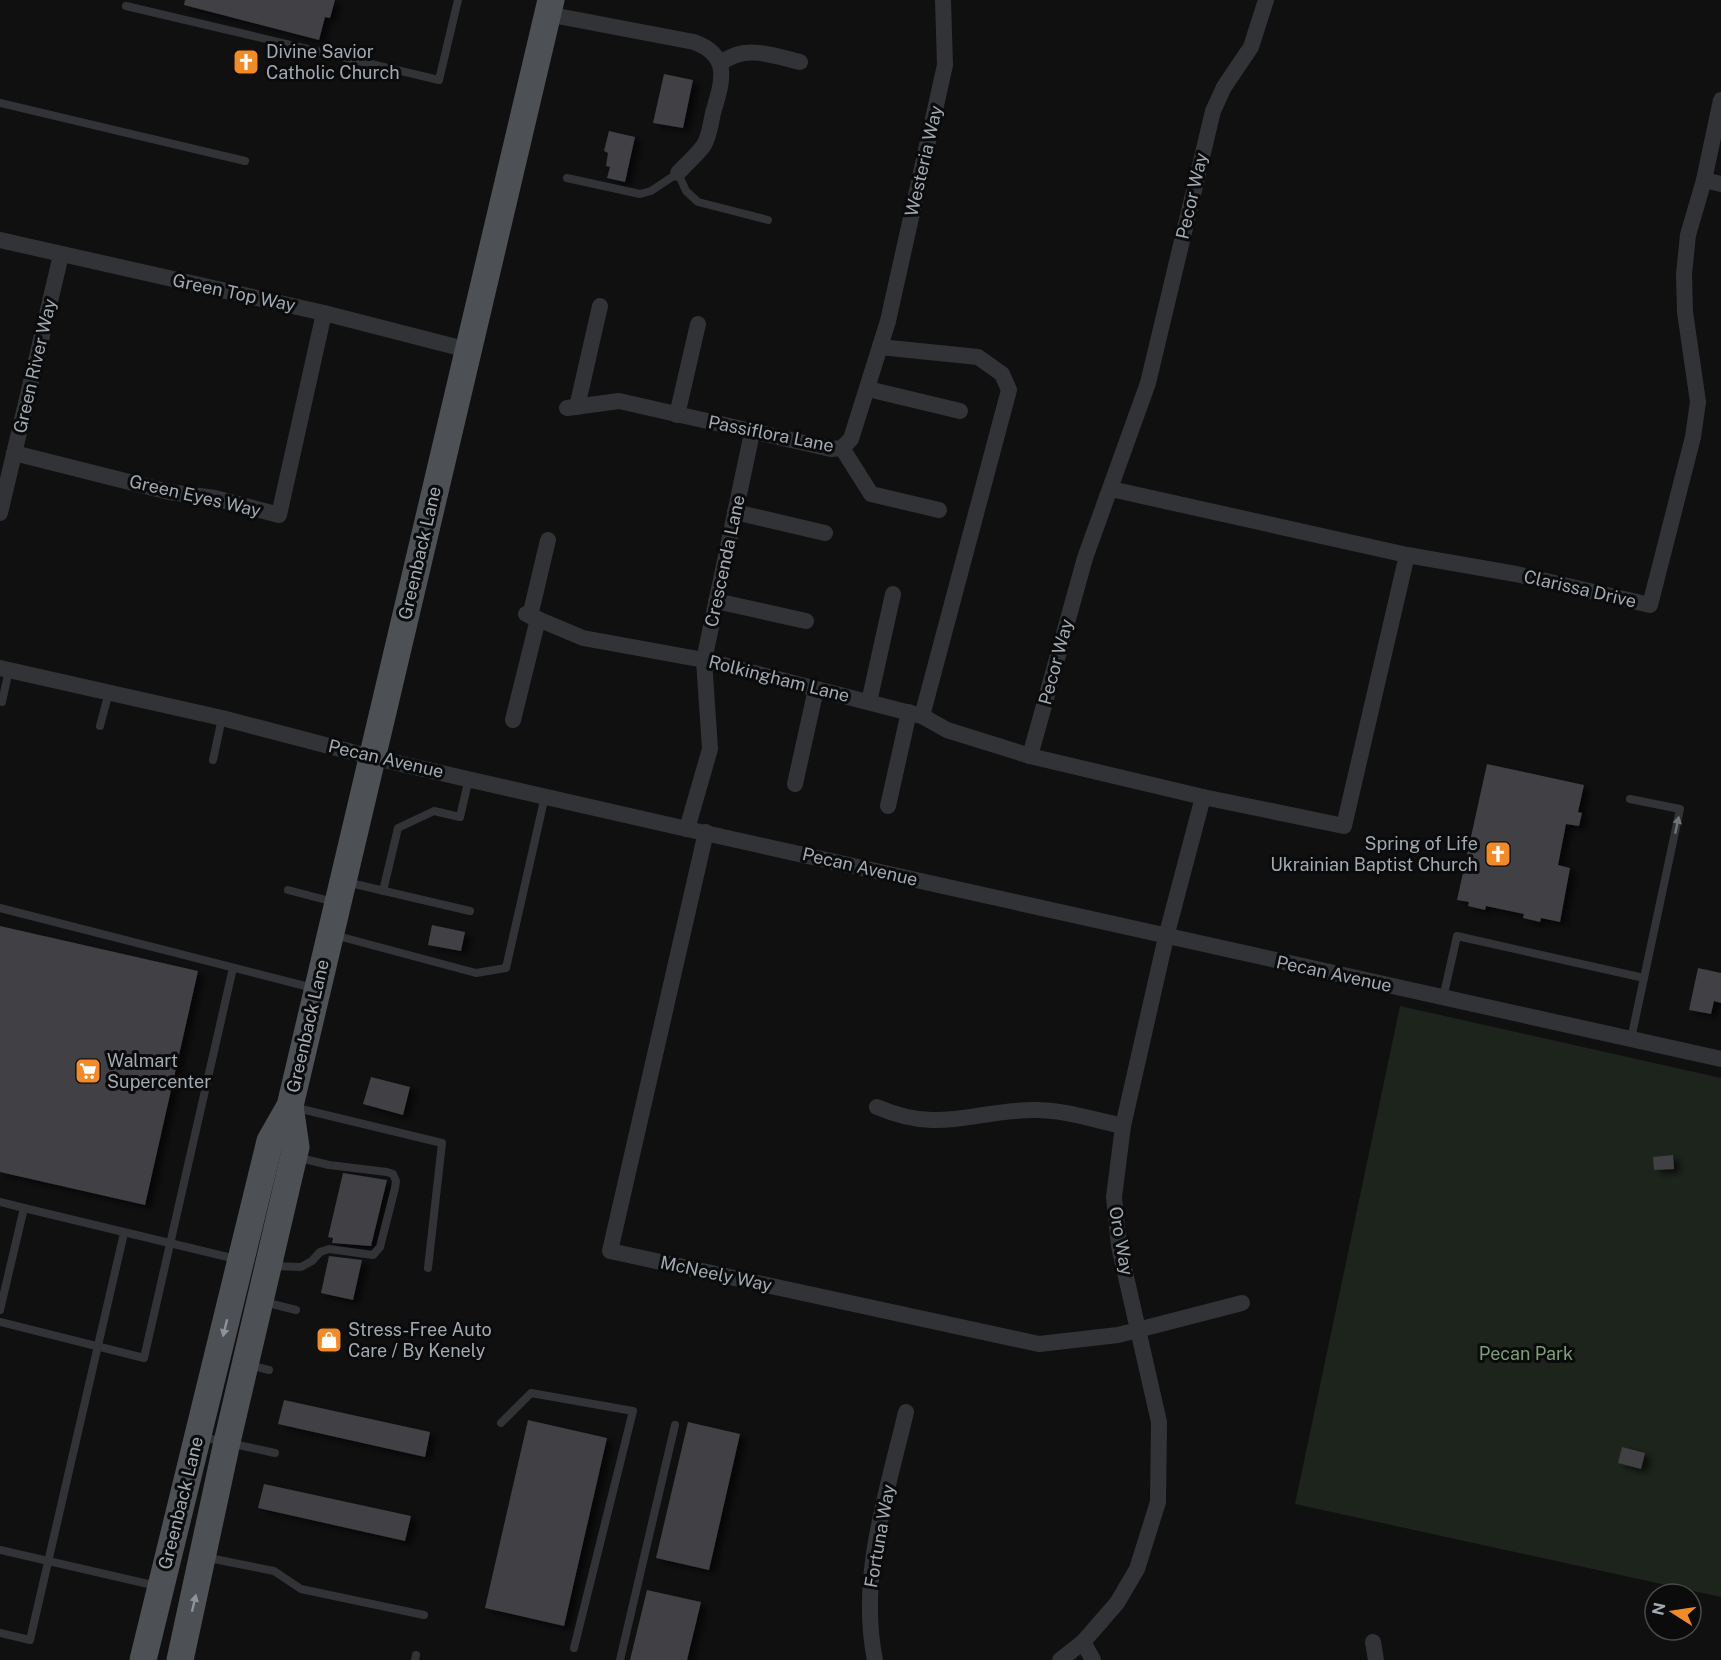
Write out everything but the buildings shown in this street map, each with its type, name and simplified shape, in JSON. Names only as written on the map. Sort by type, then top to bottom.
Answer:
[{"type":"main road","name":"Greenback Lane","points":[[143,1660],[258,1190],[281,1154],[296,1147],[290,1106],[549,7]]},
{"type":"main road","name":"Greenback Lane","points":[[180,1660],[227,1443],[257,1367],[258,1310],[269,1266],[281,1154]]},
{"type":"main road","points":[[258,1190],[268,1204],[261,1244],[269,1266]]},
{"type":"main road","points":[[242,1260],[249,1273],[248,1302],[258,1310]]},
{"type":"main road","points":[[190,1472],[203,1487],[190,1539],[204,1556]]},
{"type":"street","name":"Westeria Way","points":[[888,321],[945,65],[943,0]]},
{"type":"street","name":"Pecor Way","points":[[1030,756],[1085,558],[1112,489],[1148,383],[1213,111],[1224,87],[1244,61],[1258,33],[1266,0]]},
{"type":"street","points":[[549,7],[694,42],[711,51],[720,64],[722,81],[705,144],[678,173]]},
{"type":"street","points":[[720,64],[730,56],[743,52],[800,62]]},
{"type":"street","name":"Clarissa Drive","points":[[1112,489],[1407,555],[1516,573],[1650,605],[1693,436],[1698,402],[1685,312],[1684,274],[1688,235],[1704,180],[1721,100]]},
{"type":"street","points":[[1704,180],[1721,184]]},
{"type":"street","name":"Green Top Way","points":[[0,240],[324,313],[468,350]]},
{"type":"street","name":"Green River Way","points":[[0,513],[61,255]]},
{"type":"street","name":"Passiflora Lane","points":[[600,306],[572,408],[619,401],[752,433],[831,449],[842,448],[854,433],[888,321]]},
{"type":"street","name":"Green Eyes Way","points":[[14,453],[169,492],[215,498],[279,515],[324,313]]},
{"type":"street","points":[[677,415],[698,324]]},
{"type":"street","points":[[880,347],[978,357],[1002,374],[1009,390],[888,806]]},
{"type":"street","points":[[868,389],[960,411]]},
{"type":"street","name":"Crescenda Lane","points":[[687,829],[710,749],[704,660],[752,433]]},
{"type":"street","points":[[842,448],[871,494],[939,510]]},
{"type":"street","points":[[735,512],[825,533]]},
{"type":"street","points":[[513,720],[531,616],[548,540]]},
{"type":"street","points":[[1030,756],[1203,797],[1344,826],[1407,555]]},
{"type":"street","points":[[869,702],[893,594]]},
{"type":"street","points":[[716,601],[806,621]]},
{"type":"street","name":"Rolkingham Lane","points":[[531,616],[583,638],[704,660],[916,714],[947,730],[1030,756]]},
{"type":"street","name":"Pecan Avenue","points":[[4,669],[222,718],[371,757],[687,829],[1721,1059]]},
{"type":"street","points":[[795,784],[816,688]]},
{"type":"street","name":"Oro Way","points":[[1060,1660],[1083,1642],[1117,1603],[1137,1569],[1158,1502],[1159,1422],[1119,1246],[1114,1197],[1123,1126],[1166,937],[1203,797]]},
{"type":"street","name":"McNeely Way","points":[[706,832],[610,1251],[1026,1343],[1051,1344],[1118,1335],[1242,1304]]},
{"type":"street","points":[[877,1107],[894,1114],[934,1121],[1033,1110],[1057,1112],[1123,1126]]},
{"type":"street","name":"Fortuna Way","points":[[875,1660],[870,1591],[875,1546],[906,1412]]},
{"type":"street","points":[[1083,1642],[1093,1660]]},
{"type":"street","points":[[1373,1642],[1376,1660]]},
{"type":"lane","points":[[142,10],[144,0]]},
{"type":"lane","points":[[126,6],[439,80],[458,0]]},
{"type":"lane","points":[[0,103],[245,161]]},
{"type":"lane","points":[[567,178],[640,194],[651,191],[678,173],[686,191],[698,202],[768,220]]},
{"type":"lane","points":[[2,702],[4,669]]},
{"type":"lane","points":[[100,726],[109,692]]},
{"type":"lane","points":[[213,759],[222,718]]},
{"type":"lane","points":[[383,891],[398,828],[434,811],[460,816],[469,778]]},
{"type":"lane","points":[[330,934],[476,973],[506,968],[544,796]]},
{"type":"lane","points":[[1630,799],[1680,809],[1631,1039]]},
{"type":"lane","points":[[288,890],[383,891],[470,911]]},
{"type":"lane","points":[[0,908],[317,988]]},
{"type":"lane","points":[[1443,998],[1457,936],[1644,978]]},
{"type":"lane","points":[[0,1322],[144,1358],[233,968]]},
{"type":"lane","points":[[290,1106],[442,1143],[428,1268]]},
{"type":"lane","points":[[269,1266],[301,1267],[312,1261],[320,1252],[329,1249],[373,1255],[380,1247],[395,1188],[393,1174],[387,1172],[329,1165],[281,1154]]},
{"type":"lane","points":[[0,1202],[242,1260]]},
{"type":"lane","points":[[0,1310],[24,1208]]},
{"type":"lane","points":[[0,1633],[30,1640],[124,1233]]},
{"type":"lane","points":[[258,1310],[296,1310]]},
{"type":"lane","points":[[501,1423],[531,1393],[633,1412],[574,1648]]},
{"type":"lane","points":[[621,1660],[675,1425]]},
{"type":"lane","points":[[198,1436],[275,1453]]},
{"type":"lane","points":[[0,1550],[160,1587]]},
{"type":"lane","points":[[204,1556],[274,1570],[301,1589],[424,1615]]},
{"type":"green space","name":"Pecan Park","points":[[1400,1006],[1721,1078],[1721,1597],[1703,1593],[1703,1582],[1652,1582],[1295,1504]]},
{"type":"place","name":"Divine Savior Catholic Church","points":[[246,62]]},
{"type":"place","name":"Spring of Life Ukrainian Baptist Church","points":[[1498,854]]},
{"type":"place","name":"Walmart Supercenter","points":[[88,1071]]},
{"type":"place","name":"Stress-Free Auto Care / By Kenely","points":[[329,1340]]}]
